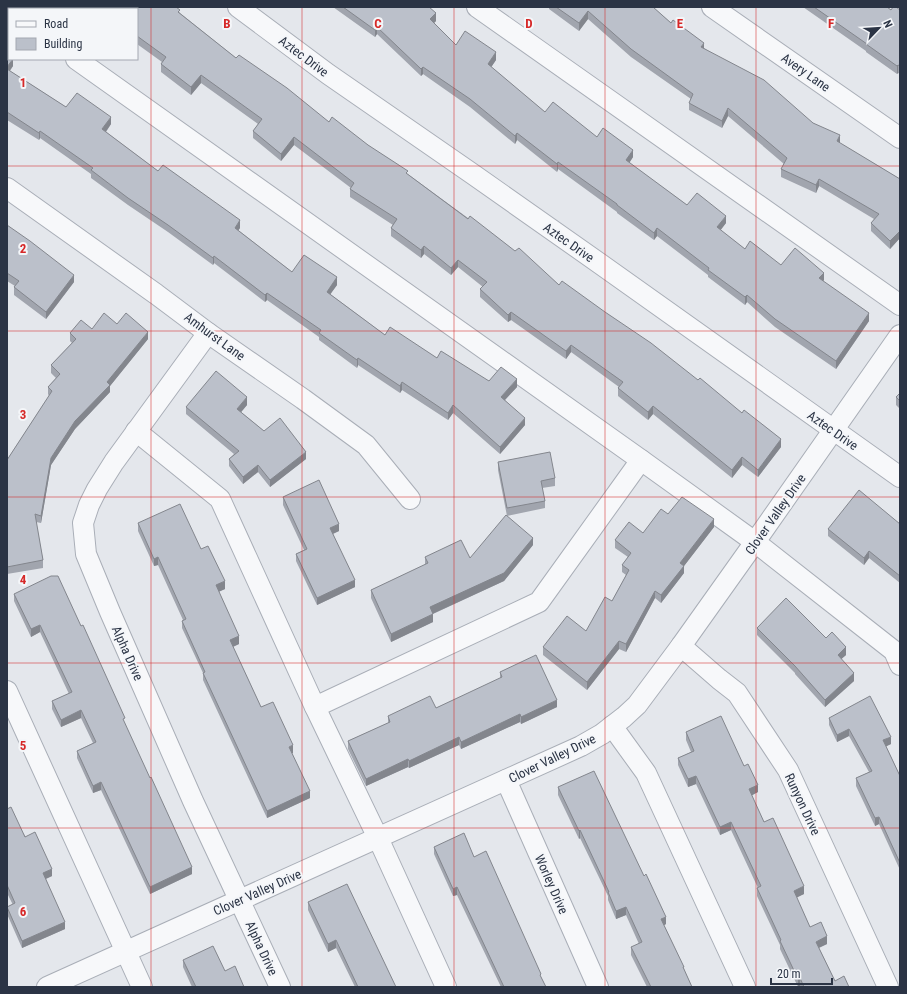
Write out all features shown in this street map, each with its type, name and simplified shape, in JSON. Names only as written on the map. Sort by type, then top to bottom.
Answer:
[{"type":"street","name":"Aztec Drive","points":[[238,7],[328,74],[474,175],[900,478]]},
{"type":"street","points":[[477,7],[900,305]]},
{"type":"street","name":"Avery Lane","points":[[712,7],[900,138]]},
{"type":"street","points":[[77,60],[755,542],[894,651],[900,664]]},
{"type":"street","name":"Amhurst Lane","points":[[7,188],[366,445],[410,499]]},
{"type":"street","name":"Alpha Drive","points":[[208,332],[114,462],[97,489],[89,505],[83,524],[86,554],[177,764],[280,987]]},
{"type":"street","name":"Clover Valley Drive","points":[[47,987],[581,746],[602,734],[624,717],[637,704],[681,646],[900,335]]},
{"type":"street","points":[[136,431],[220,499],[446,987]]},
{"type":"street","points":[[315,706],[539,602],[641,460]]},
{"type":"street","name":"Runyon Drive","points":[[681,646],[736,693],[788,770],[888,987]]},
{"type":"street","points":[[7,691],[142,987]]},
{"type":"street","points":[[612,726],[646,773],[745,987]]},
{"type":"street","name":"Worley Drive","points":[[506,780],[598,987]]},
{"type":"building","points":[[108,7],[176,7],[180,10],[178,12],[236,58],[239,55],[287,88],[329,122],[332,117],[368,145],[408,171],[406,173],[468,219],[470,216],[515,251],[519,248],[559,285],[562,281],[651,343],[698,380],[700,378],[742,413],[744,410],[781,439],[758,470],[742,457],[732,470],[653,406],[648,412],[618,388],[623,382],[571,345],[566,351],[511,312],[508,315],[480,289],[487,282],[458,260],[451,268],[424,246],[421,250],[391,228],[397,219],[350,189],[354,183],[294,137],[281,154],[253,131],[262,119],[201,75],[191,87],[161,64],[166,57],[138,37],[138,8]]},
{"type":"building","points":[[343,7],[429,7],[436,13],[430,19],[456,45],[465,31],[496,52],[488,64],[545,112],[553,102],[597,137],[603,128],[633,150],[626,160],[687,205],[697,193],[726,216],[717,227],[745,249],[750,241],[781,265],[795,248],[824,273],[819,278],[869,313],[836,361],[775,319],[747,295],[745,297],[708,270],[709,268],[657,228],[654,233],[617,204],[558,162],[557,164],[517,133],[515,136],[470,99],[423,67],[421,69],[377,27],[375,30]]},
{"type":"building","points":[[556,7],[653,7],[671,23],[673,20],[704,43],[701,47],[764,80],[813,123],[840,135],[837,141],[900,179],[900,231],[890,241],[871,223],[879,214],[819,179],[816,185],[781,169],[787,158],[728,108],[722,121],[689,103],[693,94],[631,49],[588,11],[579,23]]},
{"type":"building","points":[[814,7],[887,7],[891,10],[893,7],[896,7],[900,10],[900,66],[897,66]]},
{"type":"building","points":[[7,54],[8,60],[12,60],[7,67]]},
{"type":"building","points":[[7,69],[66,107],[77,93],[111,117],[102,129],[158,171],[163,165],[240,220],[235,228],[292,272],[304,255],[337,277],[327,292],[385,335],[390,327],[437,358],[441,351],[489,381],[501,367],[517,379],[501,397],[525,418],[500,447],[453,405],[448,413],[402,382],[400,386],[358,358],[357,360],[319,333],[321,330],[267,293],[265,295],[214,256],[213,258],[128,198],[91,170],[93,168],[40,131],[39,133],[7,112]]},
{"type":"building","points":[[7,225],[74,275],[46,312],[14,287],[19,281],[7,273]]},
{"type":"building","points":[[104,313],[117,324],[126,313],[148,332],[107,382],[110,385],[75,421],[51,458],[41,516],[35,514],[43,560],[7,567],[7,460],[52,391],[48,387],[60,374],[51,365],[76,339],[70,333],[81,320],[92,329]]},
{"type":"building","points":[[216,371],[247,397],[237,409],[264,431],[280,418],[306,452],[270,480],[258,465],[243,477],[229,459],[239,451],[186,407]]},
{"type":"building","points":[[900,393],[900,401],[896,397]]},
{"type":"building","points":[[550,452],[555,478],[541,481],[545,501],[507,508],[498,462]]},
{"type":"building","points":[[319,480],[339,524],[330,528],[355,580],[317,598],[296,554],[307,549],[283,497]]},
{"type":"building","points":[[859,490],[900,524],[900,576],[869,551],[864,558],[828,529]]},
{"type":"building","points":[[682,497],[714,519],[680,563],[684,566],[661,595],[655,591],[626,644],[619,641],[587,682],[543,647],[567,616],[586,631],[605,597],[612,601],[629,570],[622,565],[631,553],[615,540],[629,522],[643,533],[661,509],[668,514]]},
{"type":"building","points":[[180,504],[201,549],[208,546],[225,581],[216,585],[239,636],[230,640],[261,707],[273,702],[293,745],[289,747],[310,791],[267,811],[203,673],[205,672],[182,621],[186,619],[158,557],[154,559],[138,523]]},
{"type":"building","points":[[506,515],[533,538],[504,573],[430,607],[433,614],[391,634],[371,590],[428,563],[425,557],[461,540],[470,558]]},
{"type":"building","points":[[51,576],[58,576],[81,626],[83,625],[125,718],[123,719],[192,867],[150,887],[101,782],[93,786],[77,751],[96,742],[81,710],[61,720],[52,701],[72,692],[40,625],[31,629],[14,594]]},
{"type":"building","points":[[786,598],[826,638],[832,632],[846,647],[838,655],[854,673],[825,700],[795,666],[757,628]]},
{"type":"building","points":[[536,655],[557,700],[521,717],[520,714],[461,742],[459,737],[409,761],[408,759],[366,779],[348,741],[390,722],[388,716],[430,696],[436,708],[502,677],[500,672]]},
{"type":"building","points":[[870,696],[891,737],[883,740],[900,776],[900,863],[879,817],[875,818],[856,778],[872,771],[849,729],[837,735],[829,718]]},
{"type":"building","points":[[721,716],[744,766],[748,764],[758,785],[749,789],[764,822],[773,818],[804,886],[794,891],[810,927],[821,922],[827,936],[816,942],[835,981],[844,976],[849,987],[804,987],[800,978],[798,979],[757,888],[761,886],[731,822],[720,827],[696,776],[688,779],[678,758],[694,751],[686,732]]},
{"type":"building","points":[[594,771],[644,876],[646,874],[666,917],[661,919],[692,987],[651,987],[631,947],[642,942],[626,907],[616,911],[609,892],[580,830],[579,831],[558,787]]},
{"type":"building","points":[[11,807],[25,837],[35,832],[52,869],[43,873],[65,922],[22,941],[7,907],[15,903],[7,885],[7,809]]},
{"type":"building","points":[[464,833],[474,857],[486,851],[546,987],[504,987],[457,887],[453,889],[434,847]]},
{"type":"building","points":[[347,884],[396,987],[358,987],[336,940],[328,944],[308,902]]},
{"type":"building","points":[[213,946],[225,971],[235,966],[244,987],[196,987],[183,960]]}]
